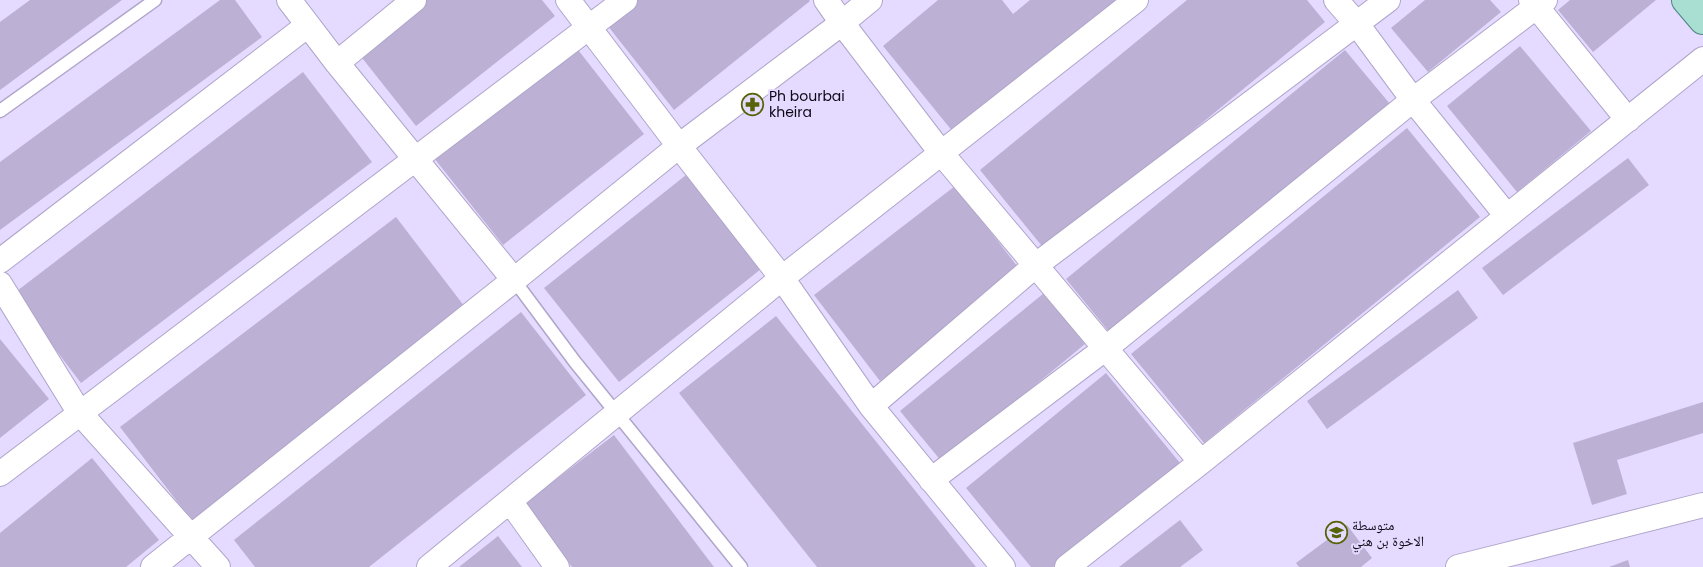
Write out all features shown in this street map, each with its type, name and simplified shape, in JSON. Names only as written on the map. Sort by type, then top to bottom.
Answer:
[{"type":"main road","points":[[1686,0],[1703,20]]},
{"type":"street","points":[[289,0],[337,63],[514,280]]},
{"type":"street","points":[[337,63],[414,0]]},
{"type":"street","points":[[568,0],[678,146],[782,278],[871,406],[1003,567]]},
{"type":"street","points":[[0,474],[79,412],[625,0]]},
{"type":"street","points":[[826,0],[942,154],[1201,462]]},
{"type":"street","points":[[153,567],[514,280],[678,146],[870,0]]},
{"type":"street","points":[[430,567],[782,278],[1136,0]]},
{"type":"street","points":[[1336,0],[1357,24],[1414,100],[1507,216]]},
{"type":"street","points":[[871,406],[1036,265],[1388,0]]},
{"type":"street","points":[[931,480],[1106,348],[1538,2],[1628,120]]},
{"type":"street","points":[[0,261],[308,25]]},
{"type":"street","points":[[1067,567],[1201,462],[1703,59]]},
{"type":"street","points":[[0,284],[79,412],[218,567]]},
{"type":"street","points":[[510,501],[557,567]]},
{"type":"street","points":[[1458,567],[1703,505]]},
{"type":"lane","points":[[0,111],[155,0]]},
{"type":"lane","points":[[514,280],[575,362],[741,567]]},
{"type":"building","points":[[30,0],[122,0],[0,90],[0,22]]},
{"type":"building","points":[[220,0],[235,0],[262,37],[0,230],[0,162]]},
{"type":"building","points":[[417,0],[542,0],[555,16],[416,126],[355,49]]},
{"type":"building","points":[[630,0],[810,1],[674,110],[604,21]]},
{"type":"building","points":[[938,0],[1002,0],[1013,14],[1030,0],[1126,0],[958,138],[883,46]]},
{"type":"building","points":[[1187,0],[1307,0],[1325,22],[1046,251],[980,170]]},
{"type":"building","points":[[1425,0],[1490,0],[1501,12],[1428,72],[1391,28]]},
{"type":"building","points":[[1570,0],[1656,0],[1593,52],[1558,10]]},
{"type":"building","points":[[575,46],[644,134],[503,245],[434,158]]},
{"type":"building","points":[[1520,46],[1591,131],[1517,192],[1447,106]]},
{"type":"building","points":[[1345,50],[1390,104],[1110,333],[1066,279]]},
{"type":"building","points":[[303,72],[372,162],[81,383],[13,294]]},
{"type":"building","points":[[1407,128],[1480,217],[1204,443],[1131,354]]},
{"type":"building","points":[[1628,158],[1649,185],[1503,295],[1482,268]]},
{"type":"building","points":[[686,175],[761,269],[619,382],[544,288]]},
{"type":"building","points":[[955,186],[1021,271],[880,381],[814,295]]},
{"type":"building","points":[[396,217],[468,311],[192,521],[120,427]]},
{"type":"building","points":[[1458,290],[1478,318],[1327,429],[1307,401]]},
{"type":"building","points":[[1044,293],[1085,344],[942,462],[900,411]]},
{"type":"building","points":[[521,312],[586,395],[369,567],[255,567],[234,540]]},
{"type":"building","points":[[776,316],[976,567],[817,567],[679,393]]},
{"type":"building","points":[[0,339],[49,399],[0,438]]},
{"type":"building","points":[[1106,373],[1180,463],[1053,567],[1031,567],[966,488]]},
{"type":"building","points":[[1703,402],[1703,433],[1617,460],[1627,494],[1592,505],[1573,443]]},
{"type":"building","points":[[614,435],[714,567],[572,567],[524,504]]},
{"type":"building","points":[[92,458],[159,540],[126,567],[0,567],[0,533]]},
{"type":"building","points":[[1180,520],[1203,550],[1180,567],[1119,567]]},
{"type":"building","points":[[1347,525],[1372,558],[1361,567],[1299,567],[1296,563]]},
{"type":"building","points":[[498,536],[522,567],[459,567]]},
{"type":"building","points":[[1628,560],[1630,567],[1609,567]]},
{"type":"place","name":"Ph bourbai kheira","points":[[753,104]]},
{"type":"place","name":"متوسطة الاخوة بن هني","points":[[1336,533]]}]
